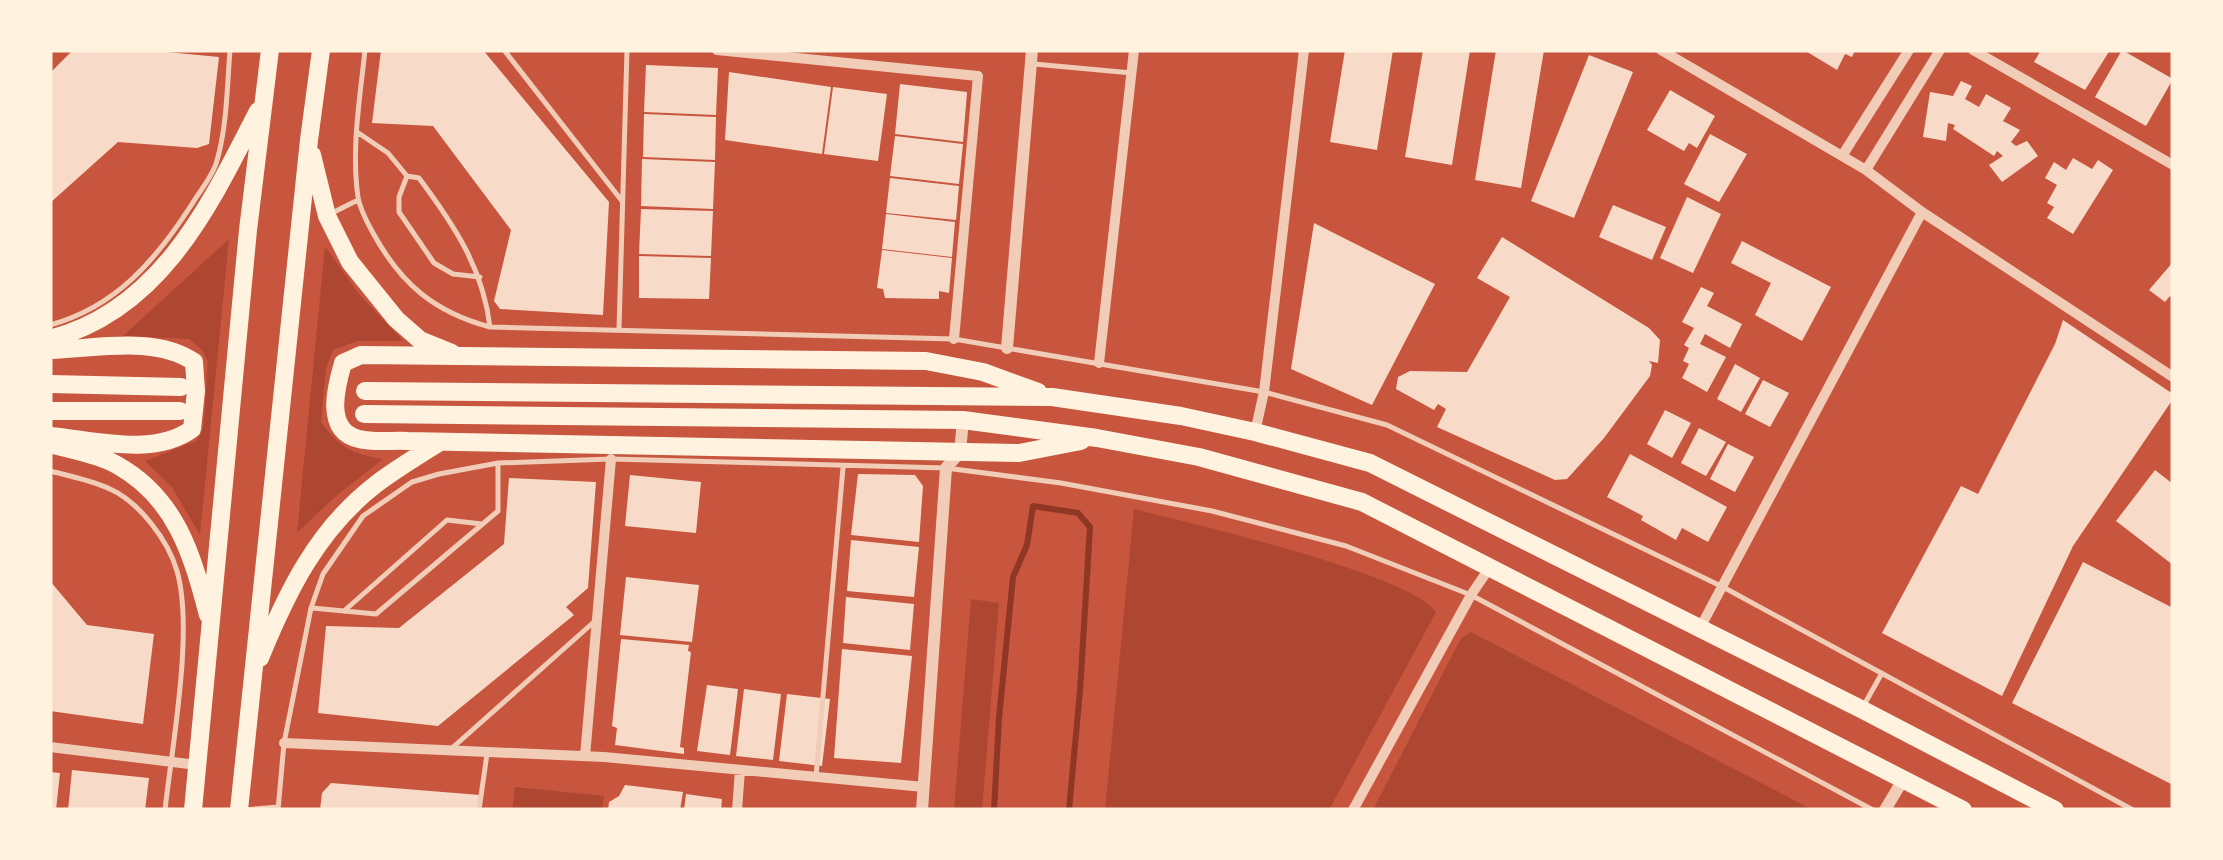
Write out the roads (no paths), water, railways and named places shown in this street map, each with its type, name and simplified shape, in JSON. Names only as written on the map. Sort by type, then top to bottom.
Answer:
[{"type":"main road","points":[[193,810],[246,249],[270,50]]},
{"type":"main road","points":[[241,810],[308,140],[321,50]]},
{"type":"main road","points":[[50,338],[80,331],[152,280],[194,230],[221,170],[265,96]]},
{"type":"main road","points":[[308,140],[328,216],[350,262],[396,320],[420,340],[465,358]]},
{"type":"main road","points":[[50,350],[160,347],[178,351],[194,362],[196,391],[192,429],[176,441],[154,445],[50,436]]},
{"type":"main road","points":[[1052,397],[983,372],[926,361],[361,356],[343,362],[336,390],[336,414],[341,428],[357,439],[441,442],[1018,453],[1097,438]]},
{"type":"main road","points":[[50,384],[181,387]]},
{"type":"main road","points":[[365,391],[1052,397],[1181,416],[1255,432],[1370,463],[2055,810]]},
{"type":"main road","points":[[50,411],[180,411]]},
{"type":"main road","points":[[364,414],[963,420],[1199,457],[1362,502],[1964,810]]},
{"type":"main road","points":[[252,675],[284,598],[327,531],[375,485],[441,442]]},
{"type":"main road","points":[[50,444],[114,463],[141,481],[185,537],[212,630]]},
{"type":"street","points":[[718,50],[978,76],[954,339]]},
{"type":"street","points":[[1099,363],[1134,50]]},
{"type":"street","points":[[1255,432],[1264,392],[1304,50]]},
{"type":"street","points":[[1661,50],[1866,170],[1922,212],[2173,376]]},
{"type":"street","points":[[1842,156],[1909,50]]},
{"type":"street","points":[[1866,170],[1940,50]]},
{"type":"street","points":[[1973,50],[2172,161]]},
{"type":"street","points":[[1007,348],[1032,57]]},
{"type":"street","points":[[1700,628],[1922,212]]},
{"type":"street","points":[[922,810],[946,468],[960,452],[963,420]]},
{"type":"street","points":[[585,756],[611,458]]},
{"type":"street","points":[[1353,810],[1470,596],[1492,566]]},
{"type":"street","points":[[284,743],[585,756],[924,788]]},
{"type":"street","points":[[50,747],[198,765]]},
{"type":"street","points":[[736,810],[740,770]]},
{"type":"street","points":[[1884,810],[1904,778]]},
{"type":"lane","points":[[50,325],[82,316],[119,294],[138,276],[221,170],[230,50]]},
{"type":"lane","points":[[365,50],[357,132],[358,200],[384,253],[412,288],[457,318],[490,327],[954,339],[1264,392],[1388,425],[1723,587],[2133,810]]},
{"type":"lane","points":[[504,50],[624,203]]},
{"type":"lane","points":[[619,328],[627,50]]},
{"type":"lane","points":[[1032,57],[1132,73]]},
{"type":"lane","points":[[357,132],[388,153],[407,176],[420,178],[457,229],[480,277],[490,327]]},
{"type":"lane","points":[[407,176],[399,212],[434,264],[453,274],[480,277]]},
{"type":"lane","points":[[328,216],[358,200]]},
{"type":"lane","points":[[241,810],[278,808],[284,743],[311,608],[322,574],[363,516],[412,482],[498,463],[611,458],[946,468],[1061,483],[1212,510],[1346,546],[1470,596],[1874,810]]},
{"type":"lane","points":[[311,608],[376,614],[498,511],[498,463]]},
{"type":"lane","points":[[816,779],[843,466]]},
{"type":"lane","points":[[50,471],[112,489],[137,508],[160,537],[176,570],[184,626],[165,810]]},
{"type":"lane","points":[[344,611],[447,520],[482,524]]},
{"type":"lane","points":[[452,749],[597,620]]},
{"type":"lane","points":[[1861,709],[1882,673]]},
{"type":"lane","points":[[479,810],[487,751]]},
{"type":"waterway","points":[[994,810],[1013,577],[1027,545],[1033,506],[1078,513],[1090,527],[1069,810]]}]
